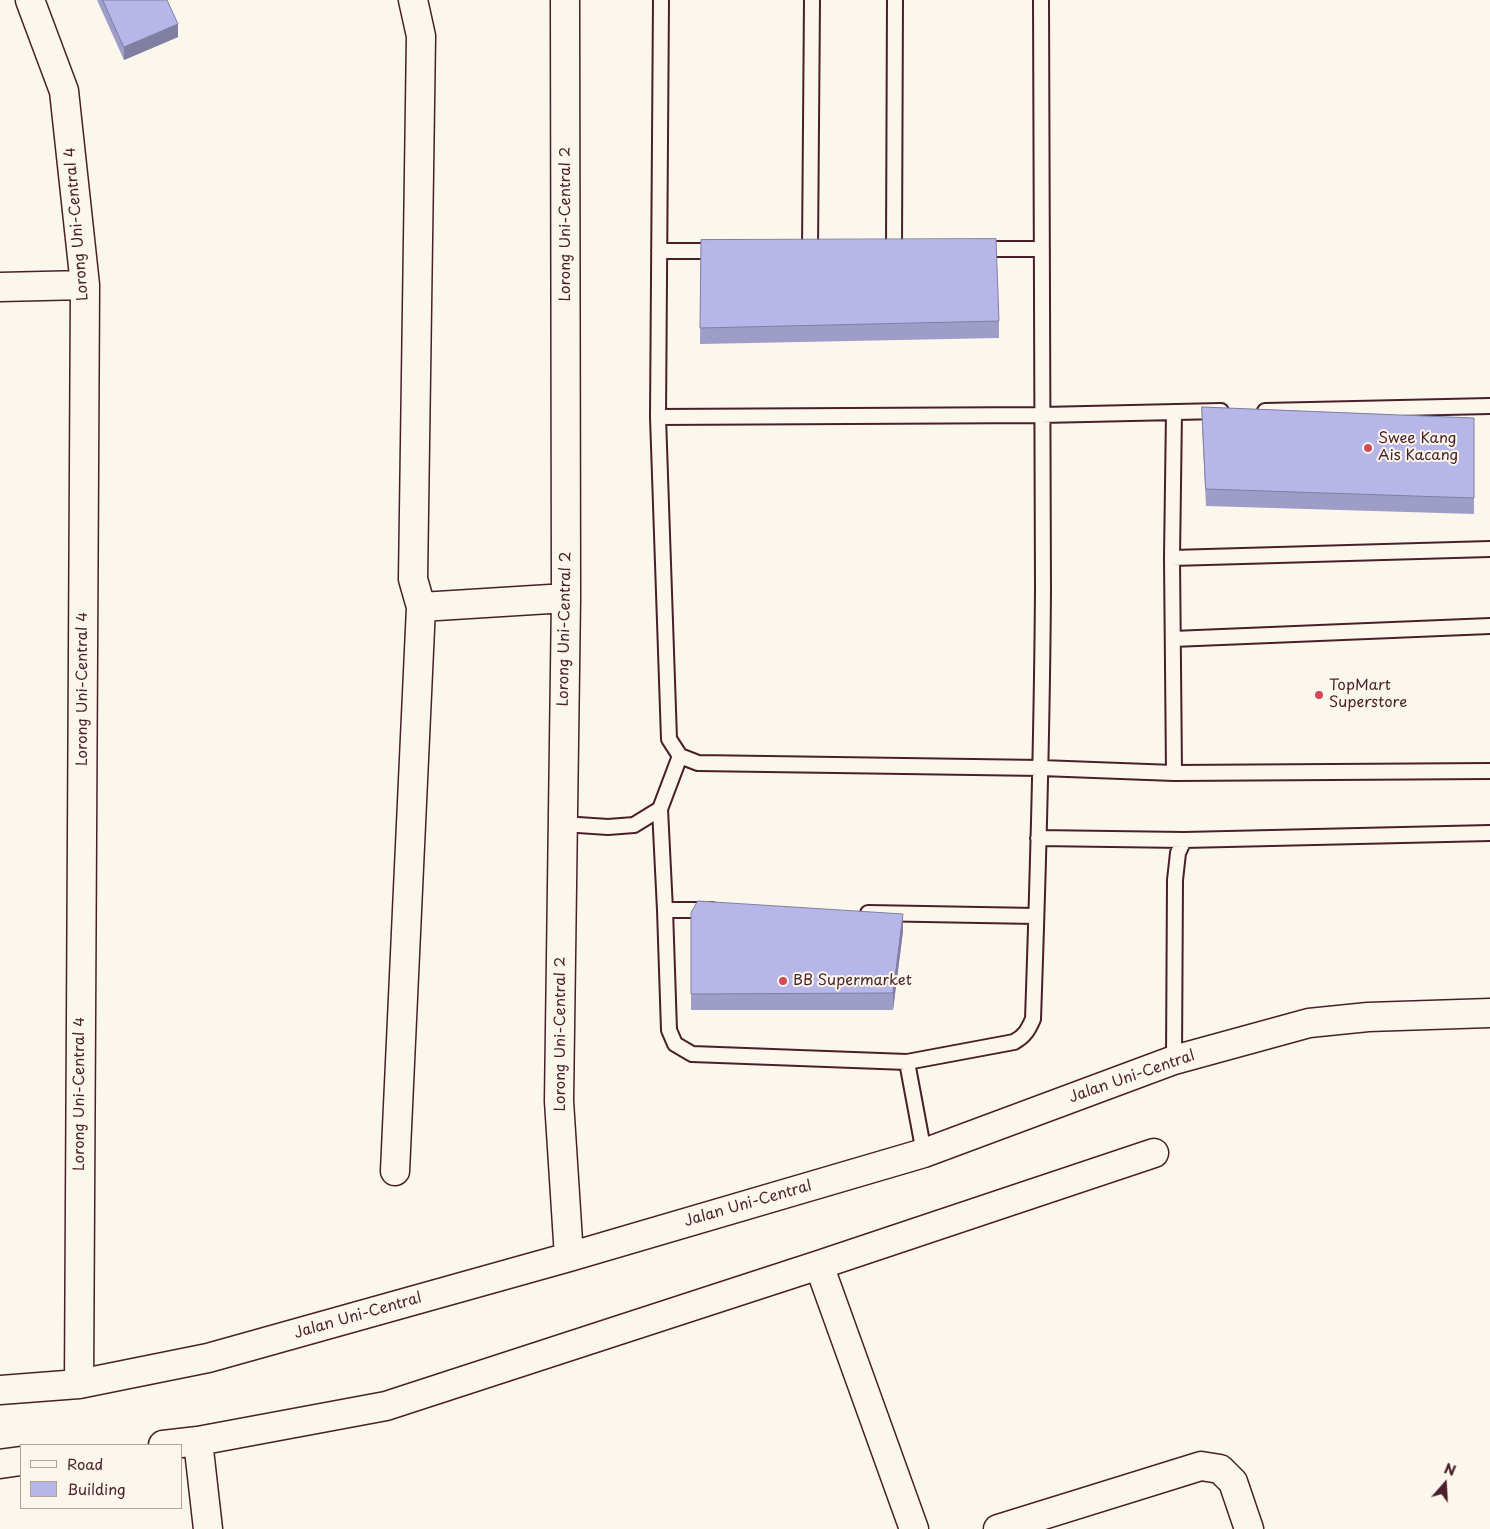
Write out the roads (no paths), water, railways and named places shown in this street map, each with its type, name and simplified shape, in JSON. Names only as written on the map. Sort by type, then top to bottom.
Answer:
[{"type":"street","name":"Lorong Uni-Central 4","points":[[30,0],[64,91],[85,285],[79,1384]]},
{"type":"street","points":[[395,1172],[422,607],[413,579],[421,36],[413,0]]},
{"type":"street","name":"Lorong Uni-Central 2","points":[[566,0],[566,598],[559,1100],[569,1257]]},
{"type":"street","points":[[0,287],[85,285]]},
{"type":"street","points":[[422,607],[566,598]]},
{"type":"street","name":"Jalan Uni-Central","points":[[0,1390],[79,1384],[208,1358],[569,1257],[924,1153],[1174,1060],[1309,1023],[1368,1017],[1490,1012]]},
{"type":"street","points":[[172,1444],[198,1441],[386,1406],[819,1265],[1154,1153]]},
{"type":"street","points":[[819,1265],[914,1529]]},
{"type":"street","points":[[198,1441],[208,1529]]},
{"type":"street","points":[[0,1464],[20,1461]]},
{"type":"street","points":[[998,1529],[1201,1466],[1220,1469],[1233,1482],[1249,1529]]},
{"type":"lane","points":[[661,0],[658,417],[669,739],[680,756],[698,763],[1040,768],[1174,773],[1490,771]]},
{"type":"lane","points":[[810,250],[812,0]]},
{"type":"lane","points":[[894,250],[895,0]]},
{"type":"lane","points":[[680,756],[660,809],[669,1030],[675,1044],[692,1054],[907,1062],[1014,1042],[1023,1037],[1033,1018],[1040,768],[1043,589],[1041,0]]},
{"type":"lane","points":[[963,249],[1042,249]]},
{"type":"lane","points":[[659,251],[734,250]]},
{"type":"lane","points":[[1253,411],[1490,406]]},
{"type":"lane","points":[[658,417],[1042,415],[1233,411]]},
{"type":"lane","points":[[1174,412],[1172,558],[1174,773]]},
{"type":"lane","points":[[1172,558],[1490,549]]},
{"type":"lane","points":[[1173,638],[1490,626]]},
{"type":"lane","points":[[563,824],[608,827],[634,825],[660,809]]},
{"type":"lane","points":[[1038,838],[1184,840],[1490,833]]},
{"type":"lane","points":[[1174,1060],[1174,880],[1178,853],[1184,840]]},
{"type":"lane","points":[[665,910],[724,910]]},
{"type":"lane","points":[[851,913],[1036,916]]},
{"type":"lane","points":[[907,1062],[924,1153]]},
{"type":"place","name":"Swee Kang Ais Kacang","points":[[1368,448]]},
{"type":"place","name":"TopMart Superstore","points":[[1319,695]]},
{"type":"place","name":"BB Supermarket","points":[[783,981]]}]
